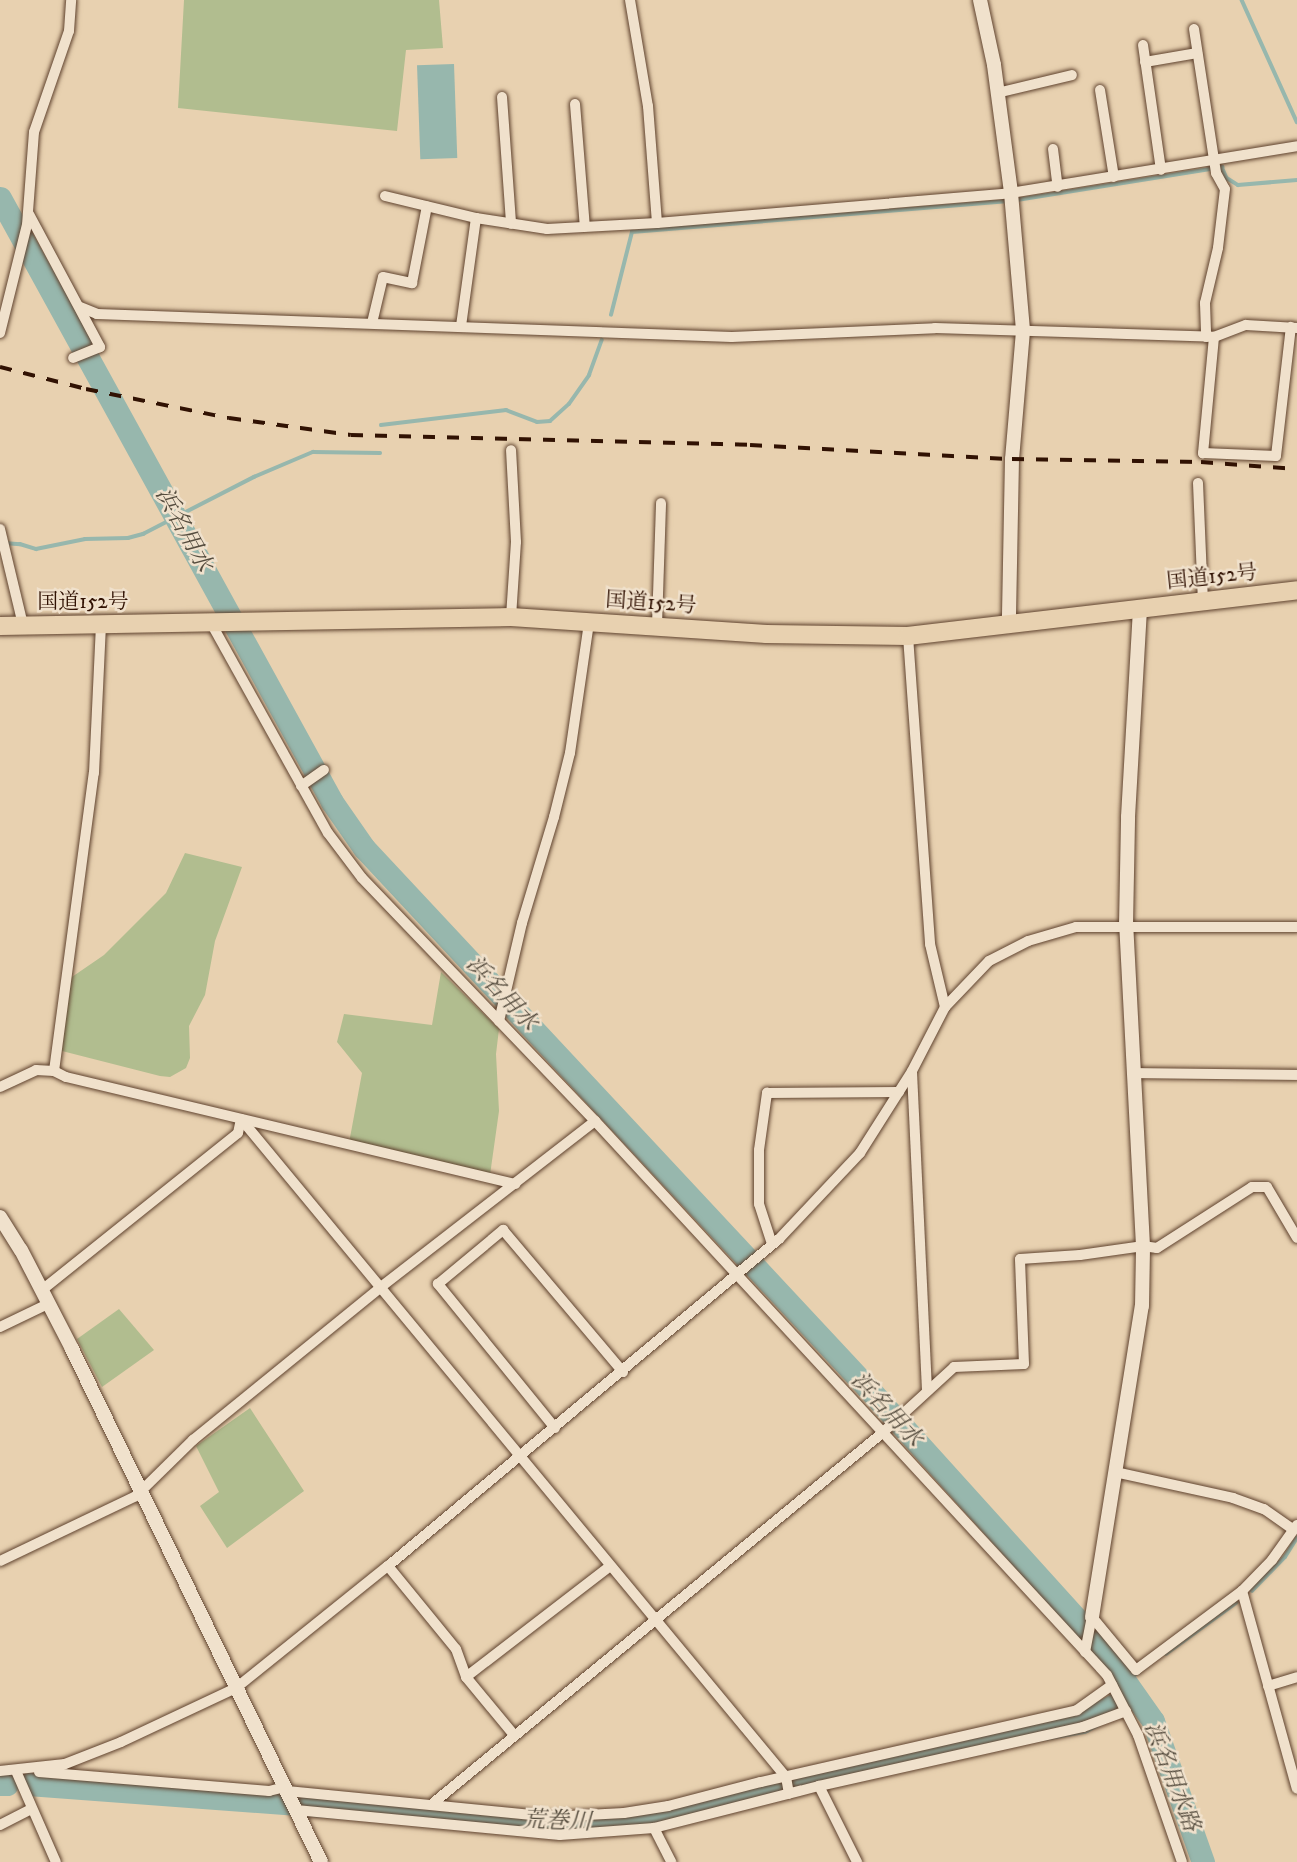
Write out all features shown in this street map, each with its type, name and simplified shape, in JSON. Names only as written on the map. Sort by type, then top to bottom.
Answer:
[{"type":"highway","name":"国道152号","points":[[0,626],[511,617],[766,634],[908,636],[1297,590]]},
{"type":"street","points":[[0,333],[28,220],[34,132],[69,31],[71,0]]},
{"type":"street","points":[[630,0],[648,106],[657,223]]},
{"type":"street","points":[[980,0],[997,93],[1011,200],[1023,331],[1012,459],[1009,622]]},
{"type":"street","points":[[80,307],[97,314],[732,337],[935,328],[1210,337],[1246,325],[1294,327],[1276,456],[1203,453],[1210,337],[1205,303],[1218,248],[1225,191],[1216,164],[1194,29]]},
{"type":"street","points":[[1143,45],[1161,170]]},
{"type":"street","points":[[1145,62],[1197,53]]},
{"type":"street","points":[[997,93],[1072,75]]},
{"type":"street","points":[[1100,90],[1114,177]]},
{"type":"street","points":[[502,97],[510,224]]},
{"type":"street","points":[[575,104],[585,227]]},
{"type":"street","points":[[385,196],[510,224],[547,229],[585,227],[1011,200],[1058,187],[1216,164],[1297,146]]},
{"type":"street","points":[[1053,149],[1058,187]]},
{"type":"street","points":[[372,323],[383,277],[412,283],[427,206]]},
{"type":"street","points":[[461,326],[476,218]]},
{"type":"street","points":[[28,220],[80,307],[100,347],[74,358]]},
{"type":"street","points":[[511,450],[516,542],[511,617]]},
{"type":"street","points":[[1198,483],[1203,602]]},
{"type":"street","points":[[657,625],[661,503]]},
{"type":"street","points":[[2,538],[23,625]]},
{"type":"street","points":[[1085,1652],[1142,1307],[1143,1246],[1126,925],[1128,817],[1140,607]]},
{"type":"street","points":[[500,1015],[570,753],[589,622]]},
{"type":"street","points":[[216,623],[305,784],[328,833],[362,878],[500,1015],[883,1430],[1112,1685],[1126,1711],[1164,1804],[1182,1862]]},
{"type":"street","points":[[54,1071],[94,773],[101,625]]},
{"type":"street","points":[[908,636],[930,944],[945,1007]]},
{"type":"street","points":[[305,784],[324,770]]},
{"type":"street","points":[[0,1771],[30,1770],[85,1757],[236,1688],[388,1566],[772,1244],[860,1153],[912,1071],[945,1007],[989,961],[1028,941],[1076,927],[1297,927]]},
{"type":"street","points":[[0,1087],[36,1070],[54,1071],[66,1077],[516,1184]]},
{"type":"street","points":[[912,1071],[927,1390]]},
{"type":"street","points":[[1133,1073],[1297,1076]]},
{"type":"street","points":[[772,1244],[759,1204],[759,1150],[767,1093],[899,1093]]},
{"type":"street","points":[[241,1119],[522,1455],[788,1786]]},
{"type":"street","points":[[42,1290],[237,1133],[241,1119]]},
{"type":"street","points":[[0,1561],[136,1496],[140,1489],[193,1440],[381,1287],[595,1121]]},
{"type":"street","points":[[432,1804],[883,1430],[954,1367],[1024,1364],[1020,1259],[1163,1246],[1252,1187],[1267,1186],[1297,1238]]},
{"type":"street","points":[[0,1217],[42,1290],[321,1862]]},
{"type":"street","points":[[555,1428],[438,1284],[503,1230],[622,1372]]},
{"type":"street","points":[[0,1327],[48,1304]]},
{"type":"street","points":[[1092,1617],[1136,1670],[1242,1591],[1272,1560],[1295,1527],[1264,1508],[1115,1472]]},
{"type":"street","points":[[388,1566],[456,1649],[466,1677],[514,1735]]},
{"type":"street","points":[[466,1677],[610,1566]]},
{"type":"street","points":[[1242,1591],[1297,1789]]},
{"type":"street","points":[[1268,1686],[1297,1677]]},
{"type":"street","points":[[30,1770],[269,1791],[290,1798],[560,1835],[654,1828],[788,1786],[1077,1710],[1112,1685]]},
{"type":"street","points":[[290,1798],[432,1804],[550,1817],[624,1813],[788,1786],[819,1786],[1083,1727],[1126,1711]]},
{"type":"street","points":[[16,1771],[30,1810],[56,1862]]},
{"type":"street","points":[[819,1786],[857,1862]]},
{"type":"street","points":[[0,1825],[30,1810]]},
{"type":"street","points":[[654,1828],[671,1862]]},
{"type":"green space","points":[[184,0],[439,0],[443,48],[406,50],[397,131],[178,108]]},
{"type":"green space","points":[[185,853],[242,867],[215,941],[205,995],[189,1026],[190,1058],[186,1068],[170,1077],[160,1076],[62,1051],[69,979],[104,955],[166,893]]},
{"type":"green space","points":[[441,972],[499,1029],[496,1054],[499,1111],[490,1175],[349,1143],[362,1073],[337,1042],[344,1014],[432,1025]]},
{"type":"green space","points":[[119,1309],[154,1350],[102,1387],[77,1339]]},
{"type":"green space","points":[[250,1408],[304,1491],[227,1548],[200,1506],[219,1492],[196,1446]]},
{"type":"water","points":[[454,64],[457,158],[420,159],[417,65]]},
{"type":"waterway","points":[[1242,0],[1297,122]]},
{"type":"waterway","points":[[1017,200],[1222,167],[1227,178],[1238,185],[1297,180]]},
{"type":"waterway","name":"浜名用水","points":[[0,198],[332,802],[364,848],[867,1387],[1098,1643],[1153,1721],[1203,1862]]},
{"type":"waterway","points":[[611,315],[632,232],[1009,201]]},
{"type":"waterway","points":[[381,425],[506,410],[537,422],[550,421],[569,404],[589,375],[602,340]]},
{"type":"waterway","points":[[4,543],[36,549],[85,539],[128,538],[143,534],[254,477],[313,452],[380,453]]},
{"type":"waterway","points":[[1252,1591],[1285,1557],[1297,1538]]},
{"type":"waterway","points":[[1166,1654],[1236,1603]]},
{"type":"waterway","points":[[1126,1681],[1139,1672]]},
{"type":"waterway","name":"荒巻川","points":[[28,1784],[591,1826],[676,1811],[997,1737],[1082,1722],[1114,1705]]},
{"type":"waterway","name":"荒巻川","points":[[0,1784],[7,1784]]},
{"type":"railway","points":[[0,367],[86,389],[229,418],[351,435],[750,445],[1012,459],[1201,462],[1297,469]]},
{"type":"water label","name":"浜名用水路","points":[[1171,1777]]}]
